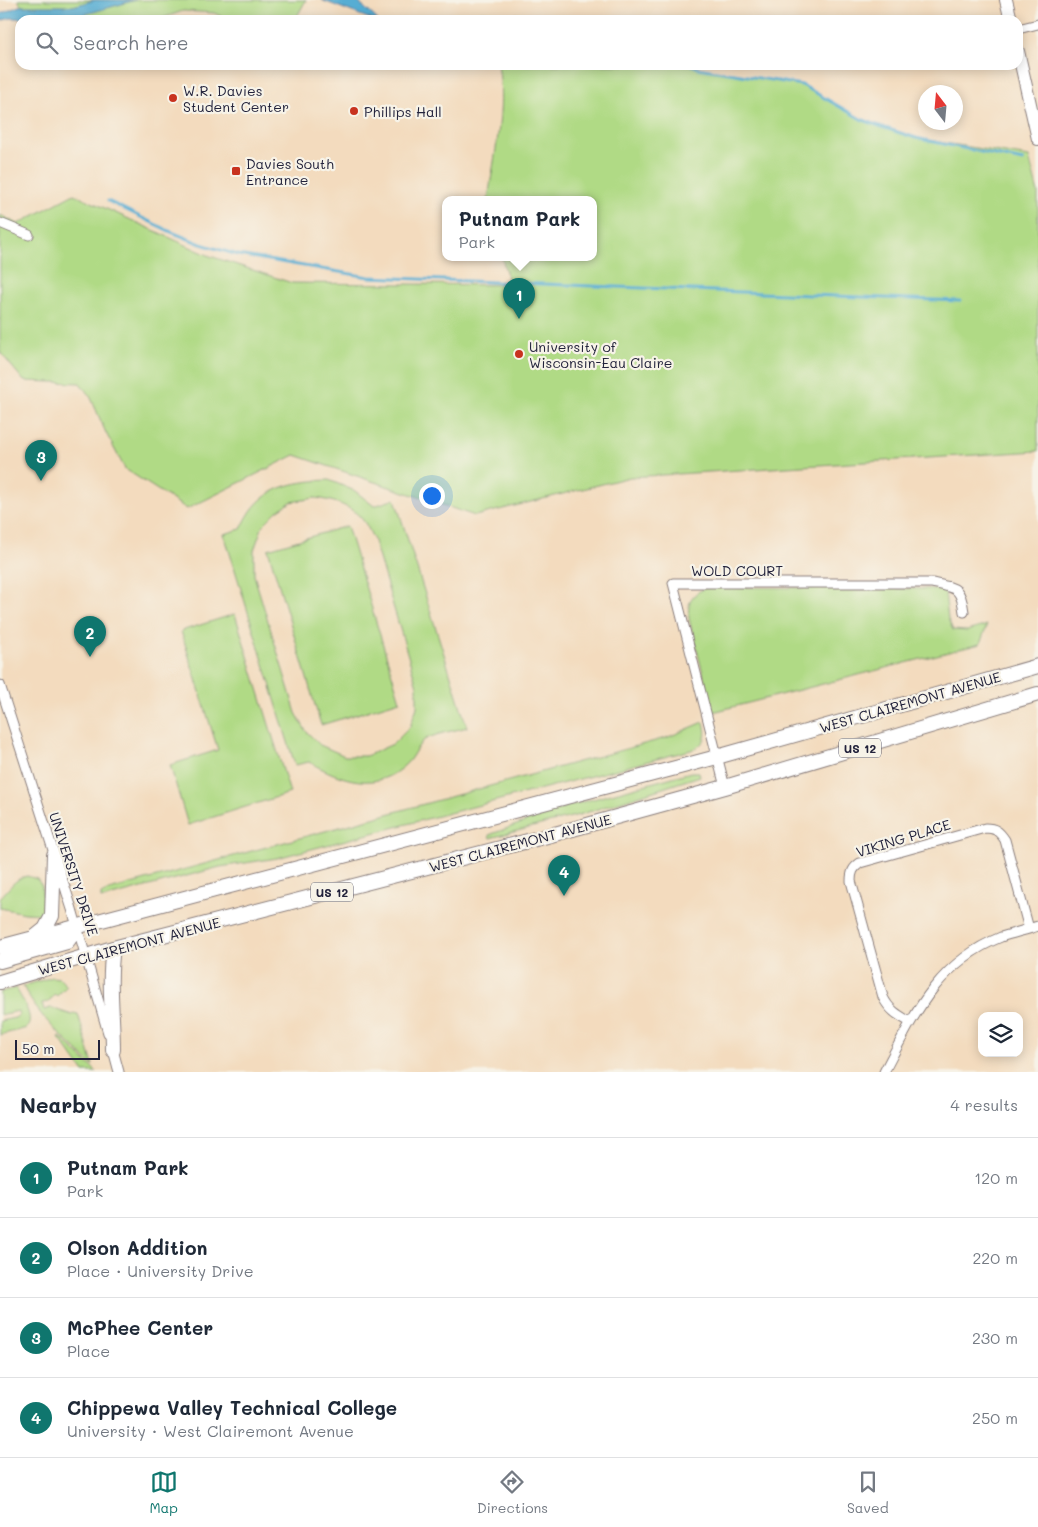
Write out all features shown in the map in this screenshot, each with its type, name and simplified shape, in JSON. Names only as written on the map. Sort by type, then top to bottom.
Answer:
[{"type":"main road","points":[[1006,0],[1010,15]]},
{"type":"main road","points":[[1022,70],[1038,139]]},
{"type":"main road","name":"WEST CLAIREMONT AVENUE","points":[[0,947],[718,757],[1038,666]]},
{"type":"main road","name":"WEST CLAIREMONT AVENUE","points":[[0,982],[113,948],[551,835],[725,787],[1038,694]]},
{"type":"main road","points":[[32,938],[45,929],[52,916],[54,855]]},
{"type":"main road","points":[[0,960],[67,942],[77,926]]},
{"type":"main road","points":[[113,948],[110,968],[110,989],[113,1050]]},
{"type":"street","points":[[1023,28],[1038,24]]},
{"type":"street","points":[[0,223],[30,235]]},
{"type":"street","name":"WOLD COURT","points":[[725,787],[673,584],[932,583],[950,586],[960,592],[964,612]]},
{"type":"street","name":"UNIVERSITY DRIVE","points":[[0,685],[77,926],[120,1072]]},
{"type":"street","name":"VIKING PLACE","points":[[910,1022],[895,1014],[883,997],[851,881],[851,874],[854,868],[860,863],[985,828],[993,828],[1000,832],[1005,840],[1033,927]]},
{"type":"street","points":[[884,1072],[925,998],[953,967],[984,945],[1033,927]]},
{"type":"green space","points":[[18,0],[306,0],[298,15],[218,15],[214,13],[183,11],[171,15],[27,15]]},
{"type":"green space","points":[[481,12],[528,15],[482,15]]},
{"type":"green space","points":[[499,70],[710,70],[802,85],[861,119],[916,138],[1029,157],[1038,193],[1038,451],[630,477],[475,516],[295,455],[187,509],[125,469],[106,433],[91,398],[80,383],[24,381],[0,352],[0,215],[18,224],[74,194],[210,256],[292,283],[510,285],[503,261],[597,261],[597,196],[489,196],[500,115]]},
{"type":"green space","points":[[329,480],[355,491],[374,506],[395,499],[467,727],[426,739],[407,763],[395,773],[371,781],[346,778],[309,762],[295,765],[224,534],[241,529],[251,511],[267,495],[296,483]],"holes":[[[315,498],[350,509],[361,517],[368,528],[373,538],[417,686],[417,707],[410,727],[393,744],[366,756],[345,756],[320,745],[306,731],[296,713],[254,575],[254,550],[263,525],[277,511],[291,502]]]},
{"type":"green space","points":[[347,526],[400,701],[321,725],[268,549]]},
{"type":"green space","points":[[708,587],[941,589],[945,592],[948,619],[953,630],[967,631],[987,625],[980,644],[713,712],[689,619],[691,599],[698,592]]},
{"type":"green space","points":[[235,614],[290,793],[188,825],[170,765],[218,750],[181,631]]},
{"type":"green space","points":[[704,722],[706,732],[704,740],[691,750],[277,858],[220,867],[101,899],[101,894],[109,890],[666,738]]},
{"type":"green space","points":[[691,772],[699,772],[700,776],[579,815],[490,838],[489,835],[568,806]]},
{"type":"green space","points":[[27,876],[37,879],[42,886],[43,914],[0,908],[0,898],[15,882]]},
{"type":"green space","points":[[52,977],[59,978],[67,986],[57,996],[55,994],[49,1002],[42,1003],[44,1010],[51,1008],[72,1015],[73,1013],[78,1014],[93,1065],[45,1019],[29,998],[23,986]]},
{"type":"green space","points":[[16,988],[28,1013],[29,1024],[27,1028],[0,1035],[0,1021],[15,1018],[19,1015],[18,1011],[0,1015],[0,992]]},
{"type":"green space","points":[[60,1037],[97,1072],[84,1072]]},
{"type":"water","points":[[95,0],[136,0],[83,15],[15,15],[15,18],[0,21],[0,14],[19,6],[73,6]]},
{"type":"water","points":[[321,0],[356,0],[372,15],[360,15]]},
{"type":"waterway","points":[[710,70],[802,85],[861,119],[882,127],[916,138],[1023,161]]},
{"type":"waterway","points":[[108,201],[169,231],[201,244],[238,255],[369,277],[960,301]]},
{"type":"place","name":"W.R. Davies Student Center","points":[[173,98]]},
{"type":"place","name":"Phillips Hall","points":[[354,111]]},
{"type":"place","name":"Davies South Entrance","points":[[236,171]]},
{"type":"place","name":"Putnam Park","points":[[519,319]]},
{"type":"place","name":"University of Wisconsin-Eau Claire","points":[[519,354]]},
{"type":"place","name":"McPhee Center","points":[[41,481]]},
{"type":"place","name":"Olson Addition","points":[[90,657]]},
{"type":"place","name":"Chippewa Valley Technical College","points":[[564,896]]}]
